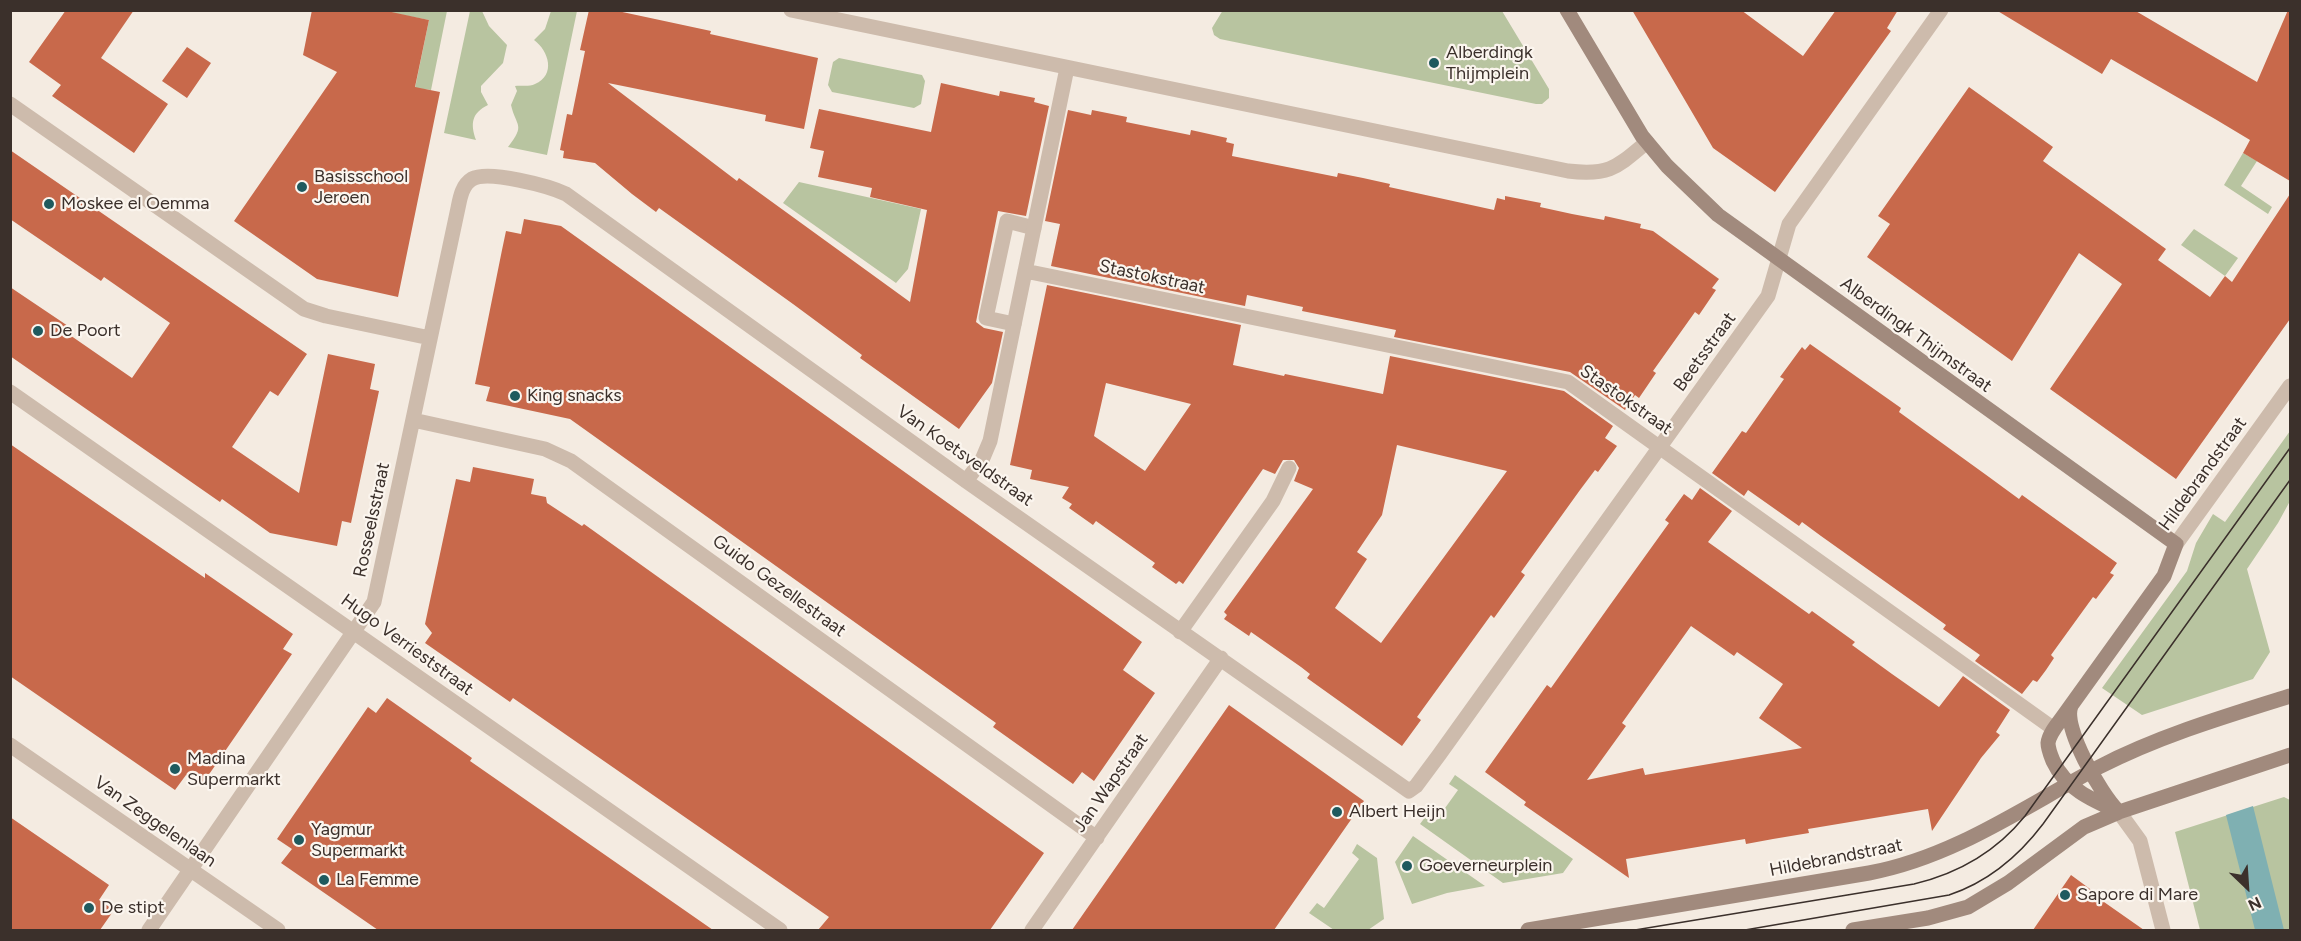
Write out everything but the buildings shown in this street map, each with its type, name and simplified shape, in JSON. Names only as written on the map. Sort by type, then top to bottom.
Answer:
[{"type":"street","points":[[791,10],[1575,172],[1596,172],[1614,168],[1647,142],[1626,112],[1567,10]]},
{"type":"street","name":"Beetsstraat","points":[[1411,790],[1439,755],[1768,296],[1790,225],[1941,10]]},
{"type":"street","points":[[966,481],[982,460],[989,445],[1067,68]]},
{"type":"street","points":[[10,104],[304,309],[430,339]]},
{"type":"street","name":"Alberdingk Thijmstraat","points":[[1647,142],[1701,200],[1779,260],[2176,544]]},
{"type":"street","name":"Rosseelsstraat","points":[[149,930],[356,631],[377,595],[463,191],[472,179],[486,176]]},
{"type":"street","name":"Van Koetsveldstraat","points":[[486,176],[544,186],[566,194],[1180,632],[1221,658],[1391,780],[1406,790],[1411,790]]},
{"type":"street","points":[[1014,324],[987,318],[1007,221],[1034,228]]},
{"type":"street","name":"Stastokstraat","points":[[1025,271],[1565,381],[2054,729]]},
{"type":"street","name":"Hildebrandstraat","points":[[2054,729],[2164,576],[2176,544],[2290,386]]},
{"type":"street","name":"Hugo Verrieststraat","points":[[10,392],[356,631],[390,659],[780,930]]},
{"type":"street","name":"Guido Gezellestraat","points":[[413,420],[545,449],[571,461],[1097,838]]},
{"type":"street","points":[[1180,632],[1273,501],[1289,468]]},
{"type":"street","name":"Jan Wapstraat","points":[[1032,930],[1221,658]]},
{"type":"street","name":"Hildebrandstraat","points":[[1528,930],[1869,873],[1915,862],[1961,844],[2069,783],[2165,738],[2290,696]]},
{"type":"street","points":[[2071,705],[2069,712],[2072,729],[2092,772],[2109,801],[2133,828],[2140,841],[2163,930]]},
{"type":"street","points":[[2054,729],[2049,739],[2049,747],[2055,766],[2069,783],[2089,798],[2119,812]]},
{"type":"street","name":"Van Zeggelenlaan","points":[[10,745],[278,930]]},
{"type":"street","points":[[1853,930],[1928,918],[1968,907],[2020,875],[2073,833],[2119,812],[2290,755]]},
{"type":"green space","name":"Alberdingk Thijmplein","points":[[1223,10],[1502,11],[1549,89],[1549,98],[1542,104],[1536,104],[1220,39],[1214,35],[1212,28]]},
{"type":"green space","points":[[382,11],[447,11],[431,90],[415,88],[429,20]]},
{"type":"green space","points":[[470,11],[482,11],[489,26],[507,45],[503,63],[481,86],[481,92],[488,105],[479,111],[474,119],[473,128],[476,140],[444,133]]},
{"type":"green space","points":[[551,11],[577,11],[547,155],[508,147],[518,129],[511,105],[517,91],[515,86],[535,84],[542,80],[548,69],[546,56],[534,40],[545,29]]},
{"type":"green space","points":[[839,58],[922,75],[925,81],[921,104],[914,108],[832,92],[828,85],[833,62]]},
{"type":"green space","points":[[2243,153],[2257,161],[2241,186],[2272,207],[2268,214],[2224,185]]},
{"type":"green space","points":[[799,182],[921,209],[908,269],[896,283],[783,203]]},
{"type":"green space","points":[[2194,229],[2238,258],[2225,276],[2181,245]]},
{"type":"green space","points":[[2290,431],[2290,501],[2247,569],[2270,652],[2253,679],[2142,715],[2102,688],[2187,571],[2196,543],[2213,514],[2225,522]]},
{"type":"green space","points":[[1455,775],[1573,859],[1563,873],[1503,883],[1420,824],[1426,816],[1435,822],[1458,790],[1449,784]]},
{"type":"green space","points":[[2284,797],[2290,800],[2290,930],[2200,930],[2175,832]]},
{"type":"green space","points":[[1413,836],[1485,886],[1447,893],[1412,904],[1395,862]]},
{"type":"green space","points":[[1357,844],[1377,858],[1384,919],[1368,930],[1334,930],[1309,913],[1317,903],[1324,908],[1359,859],[1352,853]]},
{"type":"water","points":[[2253,806],[2284,930],[2255,930],[2226,815]]},
{"type":"tram line","points":[[1635,930],[1914,884],[1947,874],[1989,850],[2014,829],[2025,816],[2290,448]]},
{"type":"tram line","points":[[1745,930],[1949,895],[1977,883],[2013,858],[2043,824],[2290,480]]},
{"type":"place","name":"Alberdingk Thijmplein","points":[[1434,63]]},
{"type":"place","name":"Basisschool Jeroen","points":[[302,187]]},
{"type":"place","name":"Moskee el Oemma","points":[[49,204]]},
{"type":"place","name":"De Poort","points":[[38,331]]},
{"type":"place","name":"King snacks","points":[[515,396]]},
{"type":"place","name":"Madina Supermarkt","points":[[175,769]]},
{"type":"place","name":"Albert Heijn","points":[[1337,812]]},
{"type":"place","name":"Yagmur Supermarkt","points":[[299,840]]},
{"type":"place","name":"Goeverneurplein","points":[[1407,866]]},
{"type":"place","name":"La Femme","points":[[324,880]]},
{"type":"place","name":"Sapore di Mare","points":[[2065,895]]},
{"type":"place","name":"De stipt","points":[[89,908]]}]
